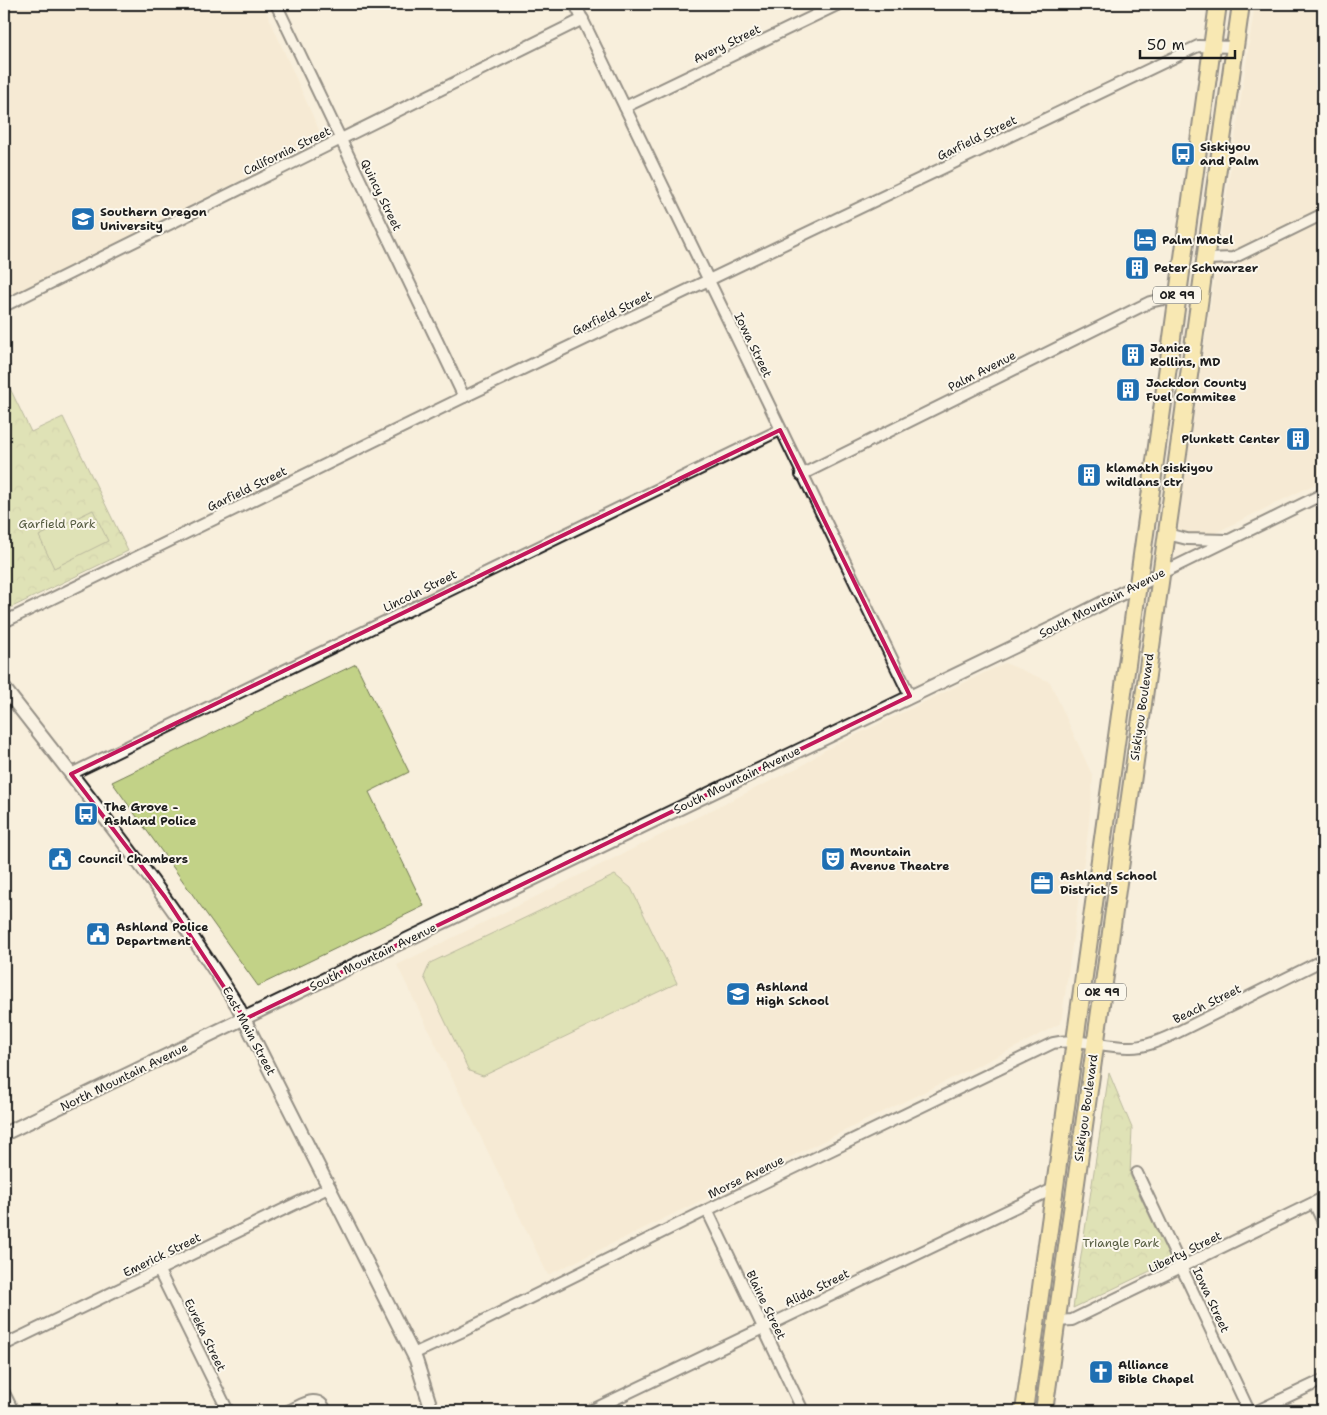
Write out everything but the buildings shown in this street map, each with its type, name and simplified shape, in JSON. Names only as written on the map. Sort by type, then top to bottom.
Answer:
[{"type":"main road","name":"Siskiyou Boulevard","points":[[1024,1411],[1218,4]]},
{"type":"main road","name":"Siskiyou Boulevard","points":[[1044,1411],[1207,259],[1241,4]]},
{"type":"street","name":"Quincy Street","points":[[276,4],[464,397]]},
{"type":"street","name":"Iowa Street","points":[[575,4],[801,475],[910,696]]},
{"type":"street","name":"Avery Street","points":[[625,107],[839,4]]},
{"type":"street","name":"California Street","points":[[4,306],[583,19]]},
{"type":"street","name":"Garfield Street","points":[[4,622],[464,397],[1198,46],[1236,47]]},
{"type":"street","points":[[1207,259],[1233,258],[1323,214]]},
{"type":"street","name":"Palm Avenue","points":[[801,475],[1150,302],[1163,299],[1176,301]]},
{"type":"street","name":"Lincoln Street","points":[[71,774],[780,430]]},
{"type":"street","name":"South Mountain Avenue","points":[[245,1019],[1323,494]]},
{"type":"street","name":"South Mountain Avenue","points":[[1167,534],[1187,540],[1229,540]]},
{"type":"street","name":"East Main Street","points":[[4,688],[186,926],[245,1019],[413,1354],[432,1411]]},
{"type":"street","name":"Beach Street","points":[[1095,1044],[1129,1048],[1158,1042],[1323,960]]},
{"type":"street","name":"North Mountain Avenue","points":[[4,1134],[245,1019]]},
{"type":"street","name":"Morse Avenue","points":[[413,1354],[1040,1048],[1060,1041],[1095,1044]]},
{"type":"street","name":"Iowa Street","points":[[1137,1173],[1250,1411]]},
{"type":"street","name":"Emerick Street","points":[[4,1344],[330,1188]]},
{"type":"street","name":"Alida Street","points":[[590,1411],[1055,1188]]},
{"type":"street","points":[[1318,1201],[1323,1222]]},
{"type":"street","name":"Liberty Street","points":[[1057,1321],[1072,1320],[1318,1201]]},
{"type":"street","name":"Blaine Street","points":[[706,1210],[803,1411]]},
{"type":"street","name":"Eureka Street","points":[[159,1270],[228,1411]]},
{"type":"street","points":[[1257,1411],[1323,1380]]},
{"type":"street","points":[[4,1393],[13,1411]]},
{"type":"street","points":[[288,1411],[312,1400],[318,1400],[323,1404],[326,1411]]},
{"type":"highlighted area","points":[[780,430],[910,696],[245,1019],[165,897],[71,774]]},
{"type":"shaded area","name":"Southern Oregon University","points":[[4,4],[263,4],[323,139],[4,299]]},
{"type":"shaded area","points":[[1255,4],[1323,4],[1323,480],[1213,534],[1192,536],[1179,529],[1178,523]]},
{"type":"shaded area","name":"Ashland High School","points":[[1005,663],[1050,682],[1093,777],[1088,832],[1061,1023],[1018,1046],[548,1275],[397,965],[803,765],[825,750]]},
{"type":"green space","name":"Garfield Park","points":[[4,376],[31,432],[63,417],[128,551],[4,611]]},
{"type":"green space","points":[[93,510],[108,541],[54,568],[39,536]]},
{"type":"green space","points":[[356,664],[409,772],[369,792],[424,906],[258,986],[112,782]]},
{"type":"green space","points":[[615,875],[631,888],[677,983],[483,1076],[469,1071],[424,977],[430,963]]},
{"type":"green space","name":"Triangle Park","points":[[1109,1073],[1132,1128],[1130,1175],[1171,1261],[1073,1308]]},
{"type":"place","name":"Siskiyou and Palm","points":[[1183,154]]},
{"type":"place","name":"Southern Oregon University","points":[[83,219]]},
{"type":"place","name":"Palm Motel","points":[[1145,240]]},
{"type":"place","name":"Peter Schwarzer","points":[[1137,268]]},
{"type":"place","name":"Janice Rollins, MD","points":[[1133,355]]},
{"type":"place","name":"Jackdon County Fuel Commitee","points":[[1128,390]]},
{"type":"place","name":"Plunkett Center","points":[[1298,439]]},
{"type":"place","name":"klamath siskiyou wildlans ctr","points":[[1089,475]]},
{"type":"place","name":"The Grove - Ashland Police","points":[[86,814]]},
{"type":"place","name":"Council Chambers","points":[[60,859]]},
{"type":"place","name":"Mountain Avenue Theatre","points":[[833,859]]},
{"type":"place","name":"Ashland School District 5","points":[[1042,883]]},
{"type":"place","name":"Ashland Police Department","points":[[98,934]]},
{"type":"place","name":"Ashland High School","points":[[738,994]]},
{"type":"place","name":"Alliance Bible Chapel","points":[[1101,1372]]}]
